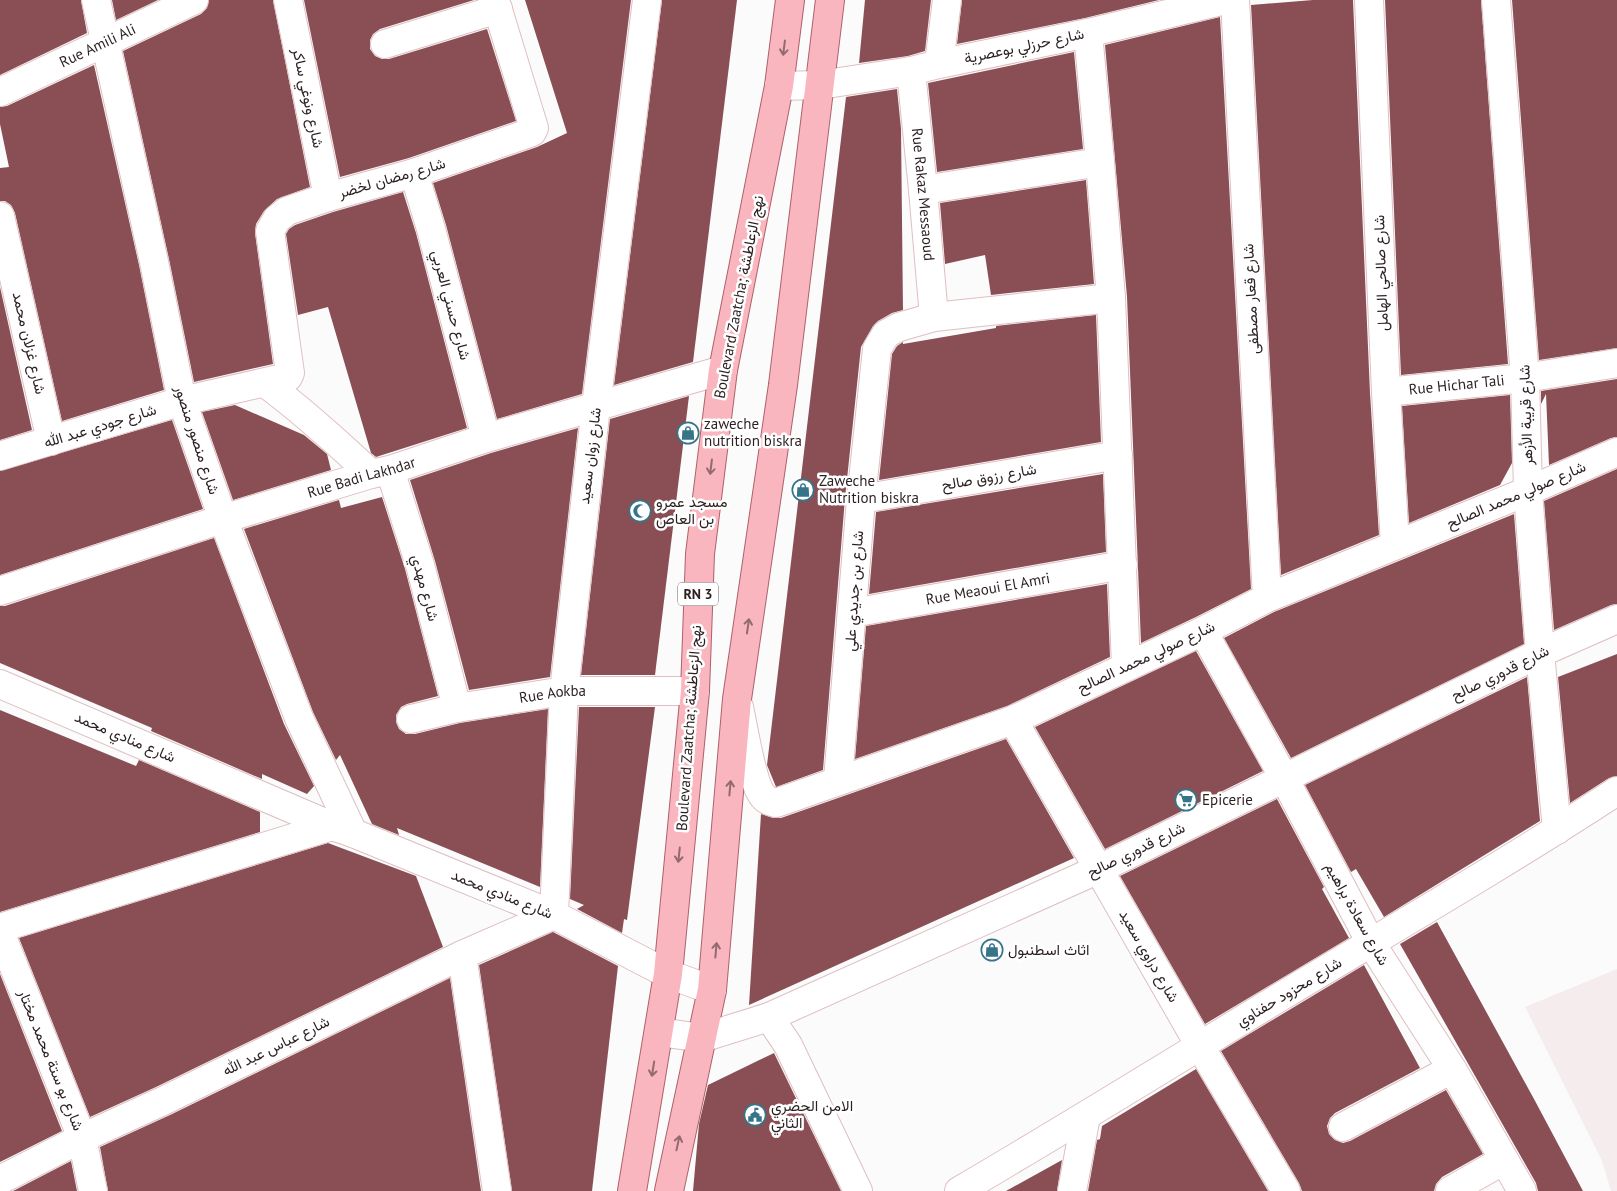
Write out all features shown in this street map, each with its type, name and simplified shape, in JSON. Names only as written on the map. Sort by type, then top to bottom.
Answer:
[{"type":"main road","name":"Boulevard Zaatcha; نهج الزعاطشة","points":[[632,1191],[668,974],[695,691],[700,554],[723,370],[779,86],[790,0]]},
{"type":"main road","points":[[669,1191],[712,990],[737,699],[783,385],[830,0]]},
{"type":"street","name":"شارع منصور منصور","points":[[96,0],[154,262],[182,401],[223,519],[342,829]]},
{"type":"street","name":"Rue Amili Ali","points":[[0,92],[194,0]]},
{"type":"street","name":"شارع ونوغي ساكر","points":[[288,0],[328,196]]},
{"type":"street","name":"شارع زوان سعيد","points":[[554,915],[564,691],[596,406],[647,0]]},
{"type":"street","points":[[939,64],[946,0]]},
{"type":"street","name":"شارع حرزلي بوعصرية","points":[[779,86],[820,85],[911,71],[1088,33],[1134,11],[1226,0]]},
{"type":"street","name":"شارع قعار مصطفى","points":[[1235,0],[1267,598]]},
{"type":"street","name":"شارع صالحي الهامل","points":[[1370,0],[1394,545]]},
{"type":"street","name":"شارع قريبة الأزهر","points":[[1496,0],[1525,378],[1528,491],[1540,653],[1557,830]]},
{"type":"street","name":"شارع رمضان لخضر","points":[[277,380],[290,373],[270,231],[277,219],[287,211],[328,196],[414,173],[532,132],[534,128],[497,4]]},
{"type":"street","points":[[386,44],[497,4]]},
{"type":"street","points":[[1088,33],[1111,298],[1126,666]]},
{"type":"street","name":"Rue Rakaz Messaoud","points":[[911,71],[934,317]]},
{"type":"street","points":[[923,190],[1100,162]]},
{"type":"street","name":"شارع حسني العربي","points":[[414,173],[431,229],[486,438]]},
{"type":"street","name":"شارع غزلان محمد","points":[[0,216],[51,441]]},
{"type":"street","name":"شارع بن جديدي علي","points":[[838,780],[861,499],[877,349],[886,334],[899,327],[934,317],[1111,298]]},
{"type":"street","name":"Rue Hichar Tali","points":[[1386,392],[1525,378],[1617,363]]},
{"type":"street","name":"Rue Badi Lakhdar","points":[[0,590],[486,438],[723,370]]},
{"type":"street","points":[[277,380],[300,409],[380,472]]},
{"type":"street","name":"شارع جودي عبد الله","points":[[0,456],[182,401],[277,380]]},
{"type":"street","name":"شارع صولي محمد الصالح","points":[[737,699],[757,785],[764,797],[776,803],[1013,720],[1202,631],[1267,598],[1528,491],[1617,452]]},
{"type":"street","name":"شارع رزوق صالح","points":[[861,499],[1118,455]]},
{"type":"street","name":"شارع مهدي","points":[[380,472],[420,565],[457,708]]},
{"type":"street","name":"Rue Meaoui El Amri","points":[[852,613],[1123,565]]},
{"type":"street","name":"شارع قدوري صالح","points":[[702,1038],[769,1017],[1099,869],[1540,653],[1617,619]]},
{"type":"street","name":"شارع سعادة براهيم","points":[[1202,631],[1284,778],[1371,943],[1452,1069],[1522,1191]]},
{"type":"street","name":"شارع منادي محمد","points":[[0,684],[342,829],[554,915],[668,974],[712,990]]},
{"type":"street","name":"Rue Aokba","points":[[410,719],[457,708],[564,691],[695,691]]},
{"type":"street","name":"شارع دراوي سعيد","points":[[1013,720],[1200,1046],[1286,1191]]},
{"type":"street","name":"شارع محزود حفناوي","points":[[959,1191],[1557,830],[1617,791]]},
{"type":"street","points":[[0,930],[342,829]]},
{"type":"street","name":"شارع عباس عبد الله","points":[[0,1180],[82,1138],[163,1101],[462,955],[554,915]]},
{"type":"street","name":"شارع بو ستة محمد مختار","points":[[0,930],[82,1138],[93,1191]]},
{"type":"street","points":[[462,955],[497,1191]]},
{"type":"street","points":[[769,1017],[788,1045],[858,1191]]},
{"type":"street","points":[[659,1032],[702,1038]]},
{"type":"street","points":[[1344,1127],[1452,1069]]},
{"type":"street","points":[[1072,1191],[1086,1116]]},
{"type":"street","points":[[1450,1191],[1504,1160]]},
{"type":"shaded area","points":[[1617,969],[1617,1191],[1611,1191],[1602,1161],[1525,1007]]},
{"type":"building","points":[[0,0],[81,0],[87,33],[0,75]]},
{"type":"building","points":[[112,0],[158,0],[116,20]]},
{"type":"building","points":[[209,0],[273,0],[310,187],[277,199],[264,211],[256,224],[255,233],[273,364],[194,382],[123,51],[201,14],[207,8]]},
{"type":"building","points":[[304,0],[474,0],[380,29],[373,34],[370,40],[370,49],[375,56],[389,59],[487,29],[516,121],[409,158],[340,177]]},
{"type":"building","points":[[525,0],[631,0],[582,394],[497,419],[446,225],[433,183],[537,147],[567,133]]},
{"type":"building","points":[[662,0],[737,0],[693,362],[614,385]]},
{"type":"building","points":[[865,0],[931,0],[925,51],[908,56],[859,63]]},
{"type":"building","points":[[962,0],[1159,0],[1085,18],[957,44]]},
{"type":"building","points":[[1313,0],[1353,0],[1370,393],[1379,535],[1281,575],[1251,5]]},
{"type":"building","points":[[1385,0],[1481,0],[1508,364],[1401,375]]},
{"type":"building","points":[[1512,0],[1617,0],[1617,348],[1539,360]]},
{"type":"building","points":[[1220,17],[1251,589],[1141,643],[1127,297],[1105,45]]},
{"type":"building","points":[[1074,52],[1083,149],[937,172],[928,83]]},
{"type":"building","points":[[94,65],[139,265],[164,390],[62,421],[15,213],[11,205],[5,201],[0,201],[0,168],[9,167],[0,124],[0,107],[7,106]]},
{"type":"building","points":[[897,89],[901,129],[903,310],[892,313],[878,321],[861,347],[845,498],[823,770],[776,787],[767,765],[846,97]]},
{"type":"building","points":[[1086,180],[1094,284],[991,295],[985,255],[945,264],[940,203]]},
{"type":"building","points":[[403,192],[416,233],[467,428],[376,457],[371,453],[328,307],[298,315],[286,234],[295,225]]},
{"type":"building","points":[[0,287],[32,430],[0,440]]},
{"type":"building","points":[[1096,315],[1101,442],[879,480],[892,354],[897,346],[903,342],[903,344],[996,328],[996,326]]},
{"type":"building","points":[[1617,379],[1617,437],[1549,465],[1546,394],[1541,404],[1541,391]]},
{"type":"building","points":[[1510,395],[1512,463],[1500,485],[1409,523],[1402,406]]},
{"type":"building","points":[[689,396],[655,675],[581,675],[610,419]]},
{"type":"building","points":[[235,405],[304,435],[327,454],[331,470],[233,500],[202,412]]},
{"type":"building","points":[[172,420],[203,509],[0,575],[0,471]]},
{"type":"building","points":[[578,428],[550,677],[469,690],[435,561],[410,480],[491,453]]},
{"type":"building","points":[[1617,469],[1617,604],[1554,630],[1544,501]]},
{"type":"building","points":[[1103,474],[1106,552],[869,594],[876,512]]},
{"type":"building","points":[[382,497],[405,569],[438,696],[401,707],[396,715],[399,729],[406,734],[415,734],[460,723],[548,709],[540,887],[397,828],[399,835],[372,824],[340,755],[336,760],[313,712],[244,529],[339,500],[341,508]]},
{"type":"building","points":[[1514,514],[1524,644],[1291,758],[1224,638],[1274,612]]},
{"type":"building","points":[[214,538],[284,724],[314,786],[307,794],[262,774],[262,779],[151,731],[152,728],[0,663],[0,606],[5,606]]},
{"type":"building","points":[[1107,584],[1110,657],[1007,706],[855,759],[866,626]]},
{"type":"building","points":[[1196,651],[1263,771],[1105,849],[1035,727]]},
{"type":"building","points":[[1617,654],[1617,776],[1609,778],[1570,803],[1558,677]]},
{"type":"building","points":[[1527,677],[1540,821],[1384,917],[1356,869],[1351,872],[1305,785]]},
{"type":"building","points":[[579,707],[655,707],[627,920],[624,919],[622,933],[577,909],[584,905],[570,899]]},
{"type":"building","points":[[0,710],[136,766],[139,760],[260,812],[260,832],[0,912]]},
{"type":"building","points":[[1006,739],[1074,858],[749,1005],[761,814],[773,818],[781,818]]},
{"type":"building","points":[[1277,799],[1349,938],[1205,1024],[1120,876]]},
{"type":"building","points":[[328,843],[416,876],[443,947],[156,1087],[90,1117],[19,938]]},
{"type":"building","points":[[1437,922],[1583,1191],[1538,1191],[1536,1183],[1400,944]]},
{"type":"building","points":[[553,932],[618,966],[592,1191],[512,1191],[479,965]]},
{"type":"building","points":[[1364,965],[1420,1068],[1335,1113],[1330,1118],[1327,1126],[1329,1134],[1335,1140],[1343,1143],[1350,1141],[1446,1090],[1483,1154],[1442,1177],[1436,1184],[1434,1191],[1302,1191],[1221,1051]]},
{"type":"building","points":[[0,974],[62,1131],[0,1162]]},
{"type":"building","points":[[450,978],[481,1191],[108,1191],[100,1147],[170,1115]]},
{"type":"building","name":"الامن الحضري الثاني","points":[[774,1053],[841,1191],[693,1191],[699,1124],[708,1085]]},
{"type":"building","points":[[1196,1069],[1268,1191],[1088,1191],[1097,1140],[1100,1139],[1102,1126]]},
{"type":"building","points":[[1062,1160],[1057,1191],[1006,1191]]},
{"type":"building","points":[[71,1161],[77,1191],[13,1191]]},
{"type":"place","name":"zaweche nutrition biskra","points":[[688,433]]},
{"type":"place","name":"Zaweche Nutrition biskra","points":[[803,490]]},
{"type":"place","name":"مسجد عمرو بن العاص","points":[[640,511]]},
{"type":"place","name":"Epicerie","points":[[1186,800]]},
{"type":"place","name":"اثاث اسطنبول","points":[[992,950]]},
{"type":"place","name":"الامن الحضري الثاني","points":[[755,1115]]}]
